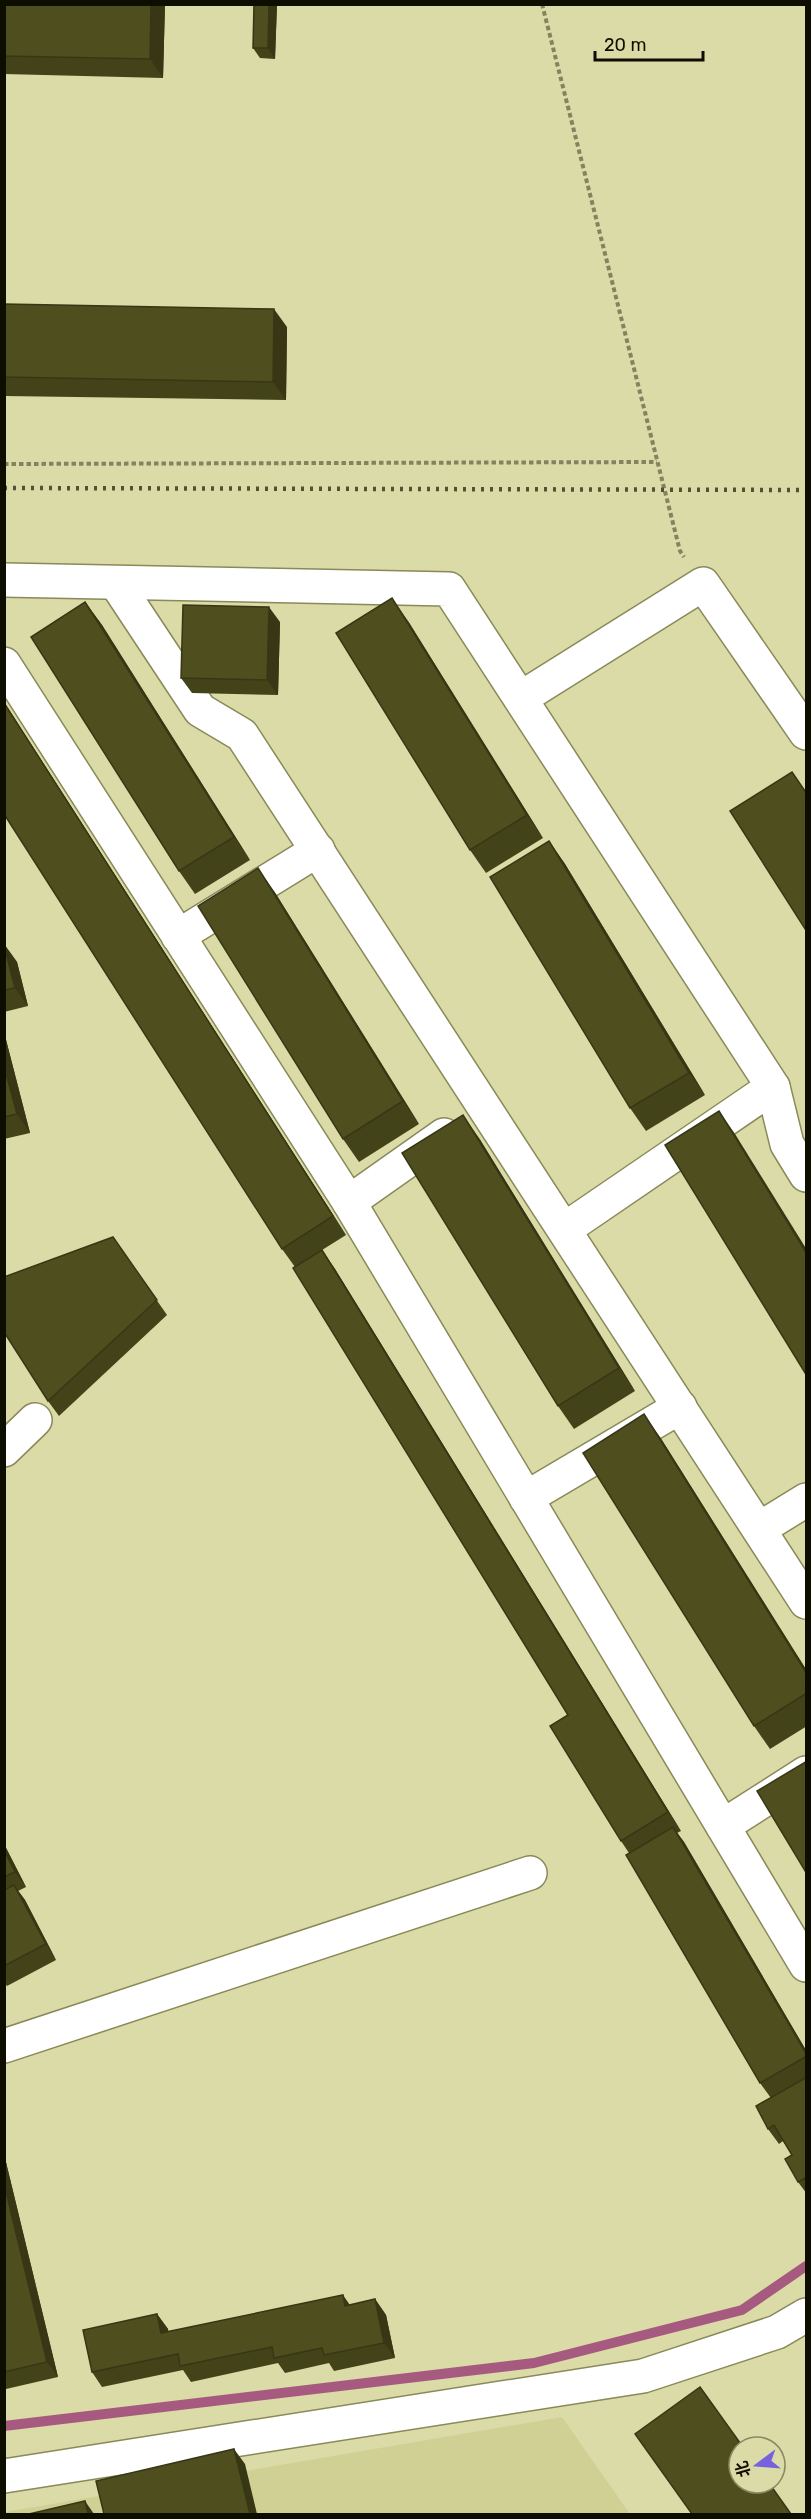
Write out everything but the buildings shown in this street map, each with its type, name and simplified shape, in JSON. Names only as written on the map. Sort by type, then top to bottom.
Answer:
[{"type":"street","points":[[4,580],[449,588],[773,1087],[787,1144],[807,1175]]},
{"type":"street","points":[[116,583],[200,710],[242,735],[807,1602]]},
{"type":"street","points":[[521,698],[703,584],[807,733]]},
{"type":"street","points":[[4,664],[349,1202],[807,1965]]},
{"type":"street","points":[[178,936],[318,850]]},
{"type":"street","points":[[565,1229],[773,1087]]},
{"type":"street","points":[[349,1202],[485,1107]]},
{"type":"street","points":[[526,1498],[680,1407]]},
{"type":"street","points":[[4,1450],[35,1420]]},
{"type":"street","points":[[759,1529],[807,1500]]},
{"type":"street","points":[[723,1826],[807,1773]]},
{"type":"street","points":[[4,2046],[530,1873]]},
{"type":"street","points":[[4,2476],[643,2376],[777,2332],[807,2315]]},
{"type":"path","points":[[542,4],[680,551],[703,584]]},
{"type":"path","points":[[4,464],[657,462]]},
{"type":"shaded area","points":[[562,2417],[630,2514],[5,2514],[5,2512]]},
{"type":"waterway","points":[[4,2426],[534,2363],[742,2310],[806,2266]]},
{"type":"railway","points":[[4,488],[806,490]]}]
